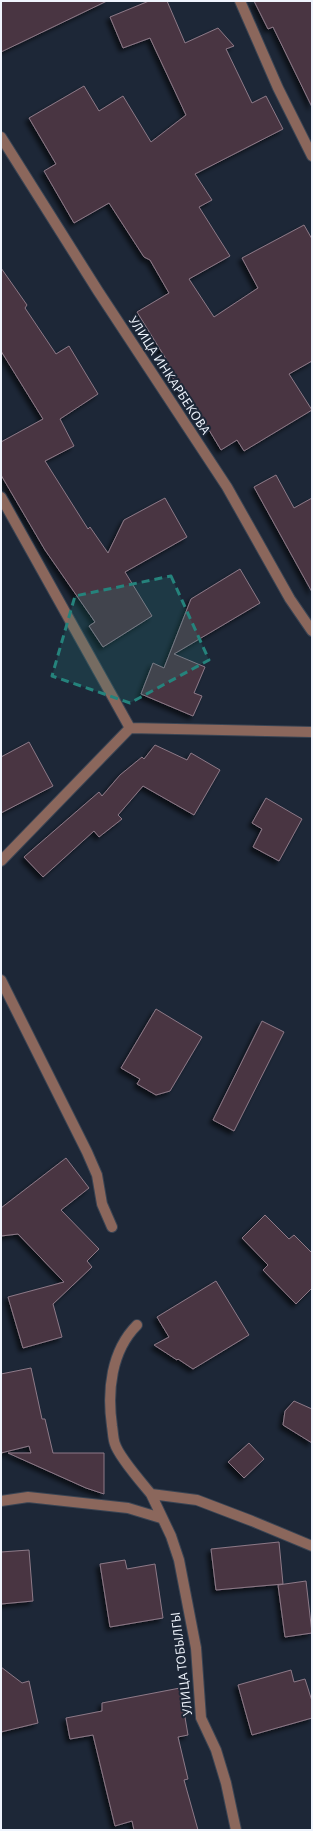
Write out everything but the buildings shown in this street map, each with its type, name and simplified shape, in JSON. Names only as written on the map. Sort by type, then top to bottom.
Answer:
[{"type":"street","points":[[240,1],[278,88],[312,156]]},
{"type":"street","name":"УЛИЦА ИНКАРБЕКОВА","points":[[1,137],[98,291],[227,487],[290,599],[312,631]]},
{"type":"street","points":[[1,497],[130,728]]},
{"type":"street","points":[[1,861],[130,728],[312,732]]},
{"type":"street","points":[[1,980],[88,1152],[97,1175],[102,1204],[112,1227]]},
{"type":"street","name":"УЛИЦА ТОБЫЛГЫ","points":[[137,1325],[130,1332],[118,1354],[110,1382],[111,1414],[115,1444],[151,1494],[161,1518],[171,1536],[179,1560],[196,1648],[201,1718],[216,1750],[226,1783],[236,1830]]},
{"type":"street","points":[[151,1494],[197,1500],[312,1546]]},
{"type":"street","points":[[1,1501],[35,1498],[128,1508],[161,1518]]},
{"type":"highlighted area","points":[[171,576],[209,660],[130,703],[52,676],[75,596]]}]
